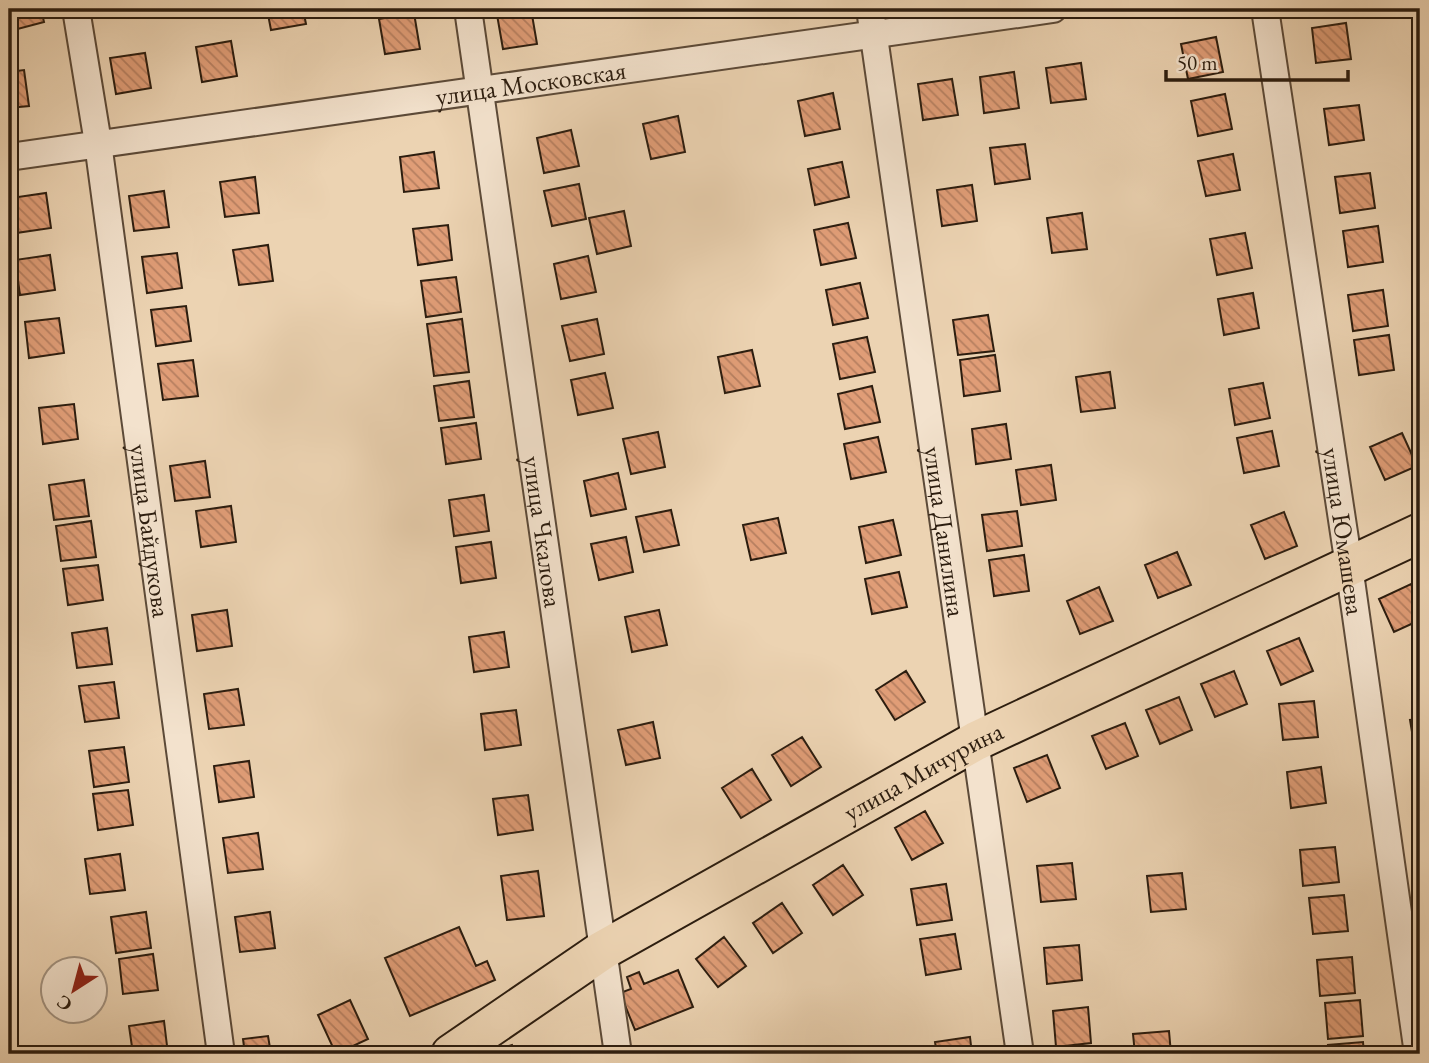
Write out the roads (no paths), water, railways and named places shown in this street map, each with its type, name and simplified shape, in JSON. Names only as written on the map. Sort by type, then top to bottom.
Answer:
[{"type":"main road","name":"улица Мичурина","points":[[451,1054],[603,950],[976,741],[1420,533]]},
{"type":"street","name":"улица Байдукова","points":[[76,9],[98,144],[221,1054]]},
{"type":"street","name":"улица Чкалова","points":[[468,9],[618,1054]]},
{"type":"street","name":"улица Данилина","points":[[870,9],[1020,1054]]},
{"type":"street","name":"улица Московская","points":[[9,157],[1053,9]]},
{"type":"street","name":"улица Юмашева","points":[[1265,9],[1349,566],[1418,1054]]}]
